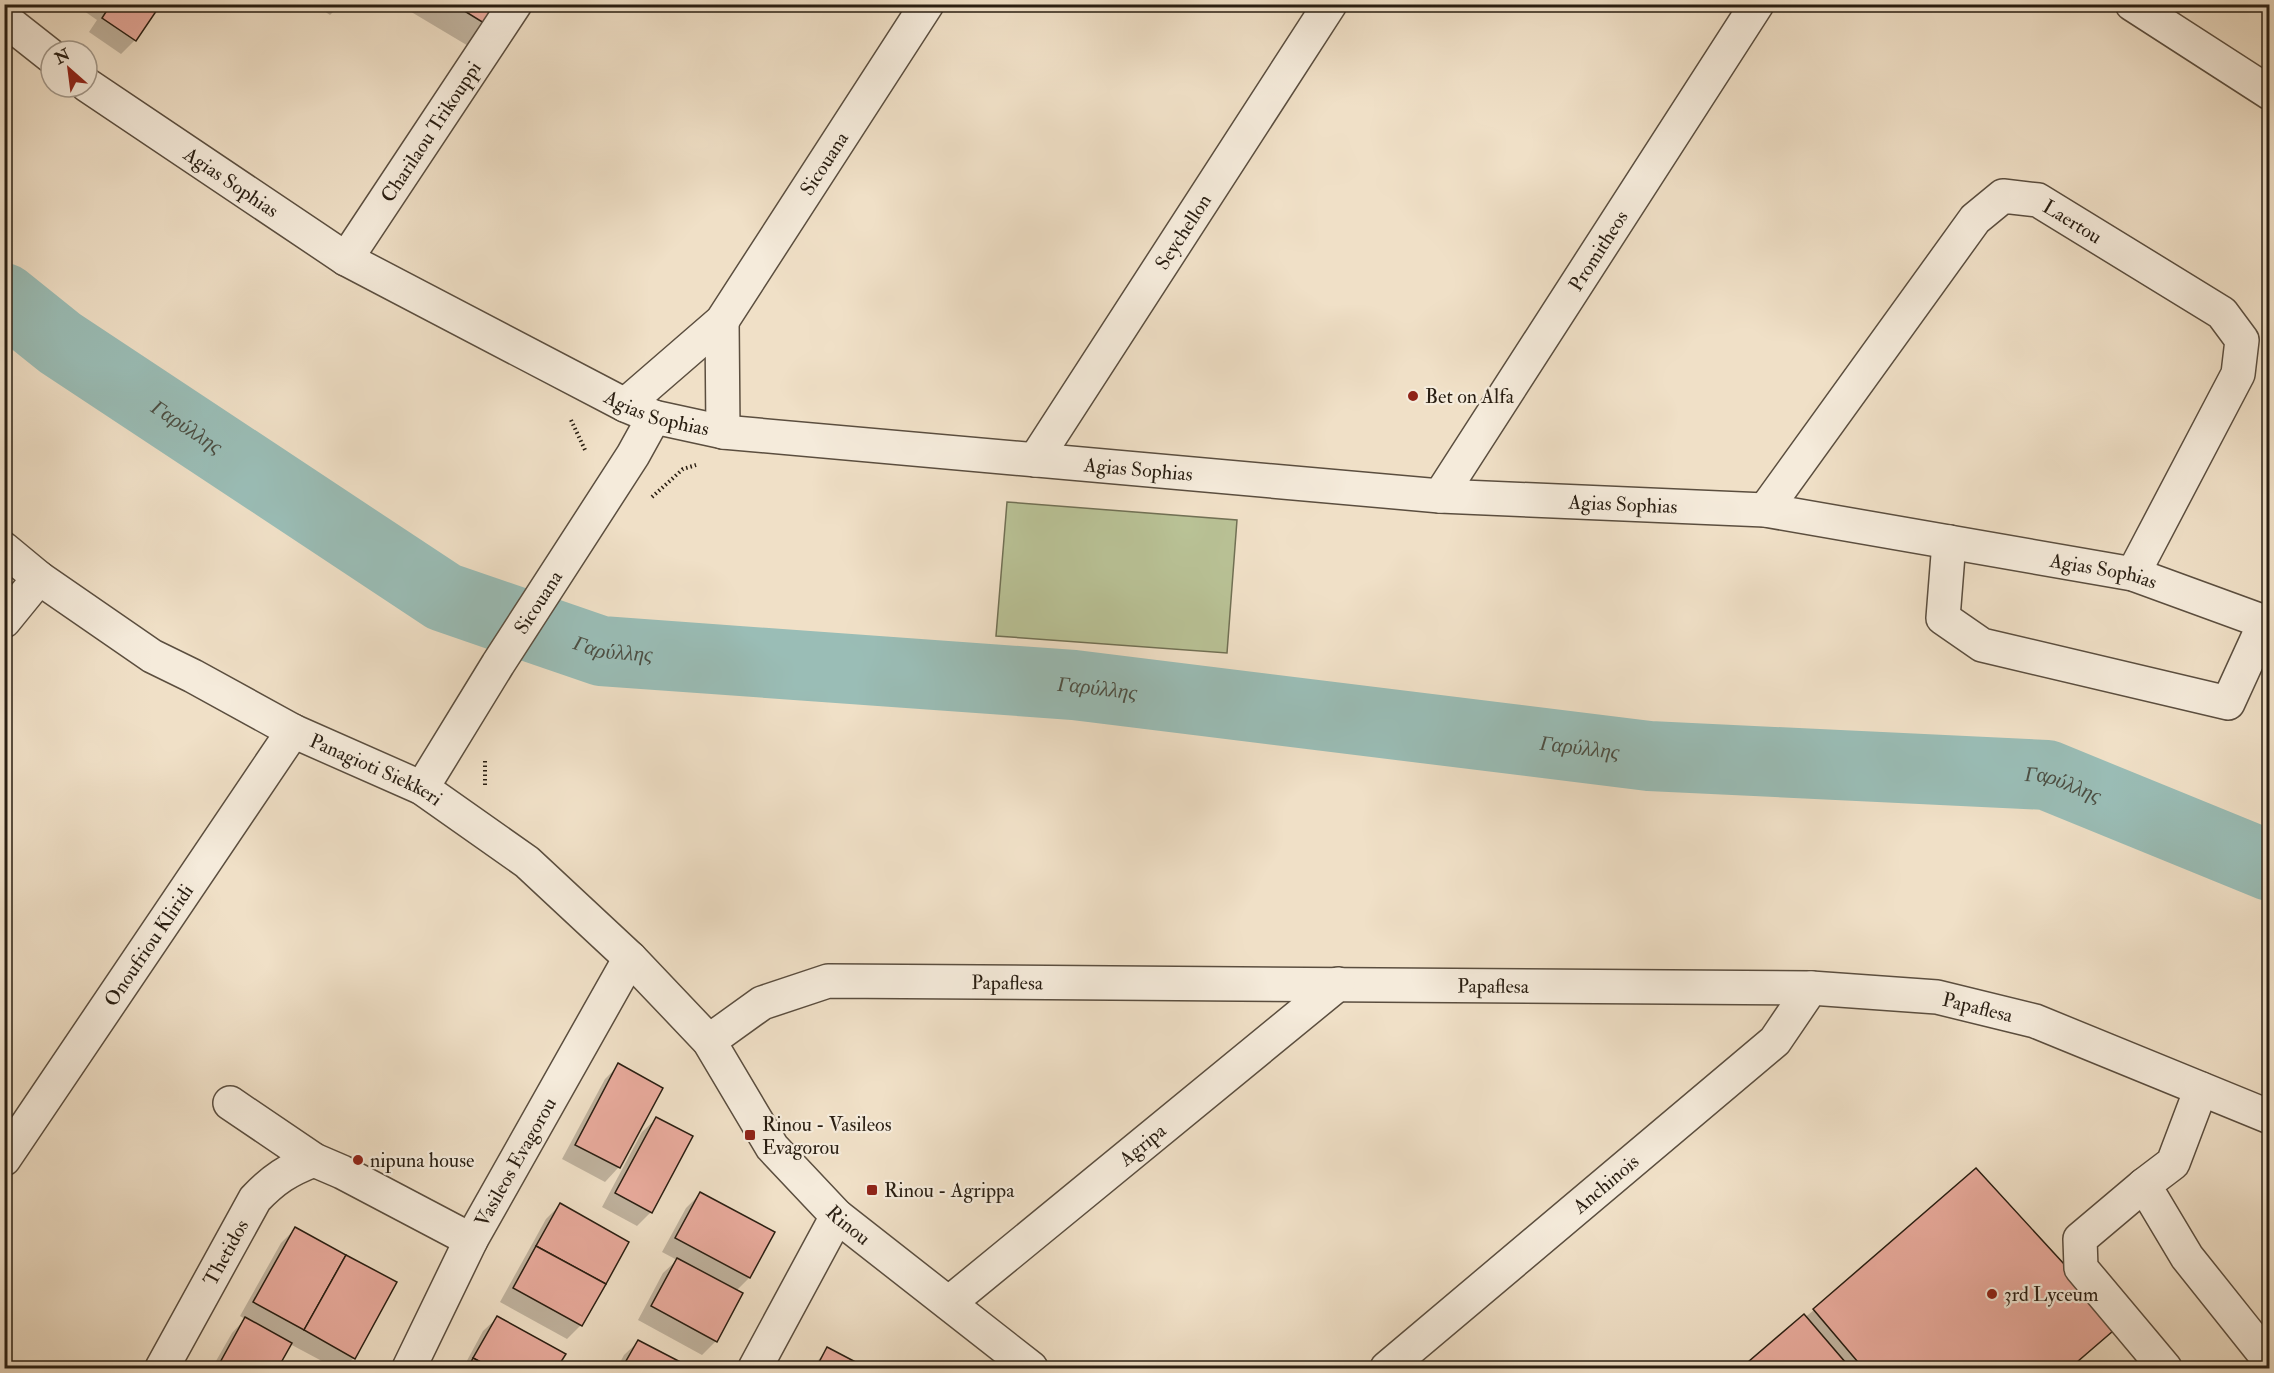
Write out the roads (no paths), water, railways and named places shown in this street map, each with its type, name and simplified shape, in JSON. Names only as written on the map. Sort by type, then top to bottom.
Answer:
[{"type":"street","name":"Charilaou Trikouppi","points":[[346,259],[515,4]]},
{"type":"street","name":"Sicouana","points":[[422,788],[498,664],[585,530],[640,411],[722,321],[927,4]]},
{"type":"street","name":"Seychellon","points":[[1035,460],[1330,4]]},
{"type":"street","name":"Promitheos","points":[[1440,495],[1756,4]]},
{"type":"street","points":[[2132,4],[2270,93]]},
{"type":"street","points":[[4,20],[39,48]]},
{"type":"street","name":"Agias Sophias","points":[[99,93],[346,259],[640,411],[723,432],[1440,495],[1765,510],[2133,574],[2267,623]]},
{"type":"street","name":"Laertou","points":[[1765,510],[1975,219],[2003,196],[2038,200],[2222,313],[2242,340],[2238,374],[2133,574]]},
{"type":"street","points":[[722,321],[723,432]]},
{"type":"street","points":[[1949,542],[1943,618],[1982,645],[2228,703],[2267,623]]},
{"type":"street","name":"Panagioti Siekkeri","points":[[4,549],[39,578],[152,656],[193,675],[293,731],[422,788],[527,862],[630,958],[709,1041]]},
{"type":"street","points":[[4,621],[39,578]]},
{"type":"street","name":"Onoufriou Kliridi","points":[[4,1159],[293,731]]},
{"type":"street","name":"Vasileos Evagorou","points":[[409,1368],[471,1240],[630,958]]},
{"type":"street","name":"Papaflesa","points":[[709,1041],[762,1003],[828,981],[1812,988],[1937,997],[2035,1021],[2270,1117]]},
{"type":"street","name":"Agripa","points":[[949,1303],[1338,984]]},
{"type":"street","name":"Anchinois","points":[[1387,1368],[1775,1041],[1812,988]]},
{"type":"street","name":"Rinou","points":[[709,1041],[772,1147],[837,1216],[1031,1368]]},
{"type":"street","points":[[2165,1368],[2081,1268],[2080,1239],[2173,1163],[2201,1089]]},
{"type":"street","points":[[230,1103],[314,1160],[342,1172],[471,1240]]},
{"type":"street","name":"Thetidos","points":[[162,1368],[255,1199],[273,1180],[314,1160]]},
{"type":"street","points":[[2144,1185],[2187,1257],[2270,1361]]},
{"type":"street","points":[[755,1368],[837,1216]]},
{"type":"waterway","name":"Γαρύλλης","points":[[4,298],[60,343],[444,597],[601,651],[1074,685],[1649,756],[2047,775],[2270,866]]},
{"type":"place","name":"Bet on Alfa","points":[[1413,396]]},
{"type":"place","name":"Rinou - Vasileos Evagorou","points":[[750,1135]]},
{"type":"place","name":"nipuna house","points":[[358,1160]]},
{"type":"place","name":"Rinou - Agrippa","points":[[872,1190]]},
{"type":"place","name":"3rd Lyceum","points":[[1992,1294]]}]
